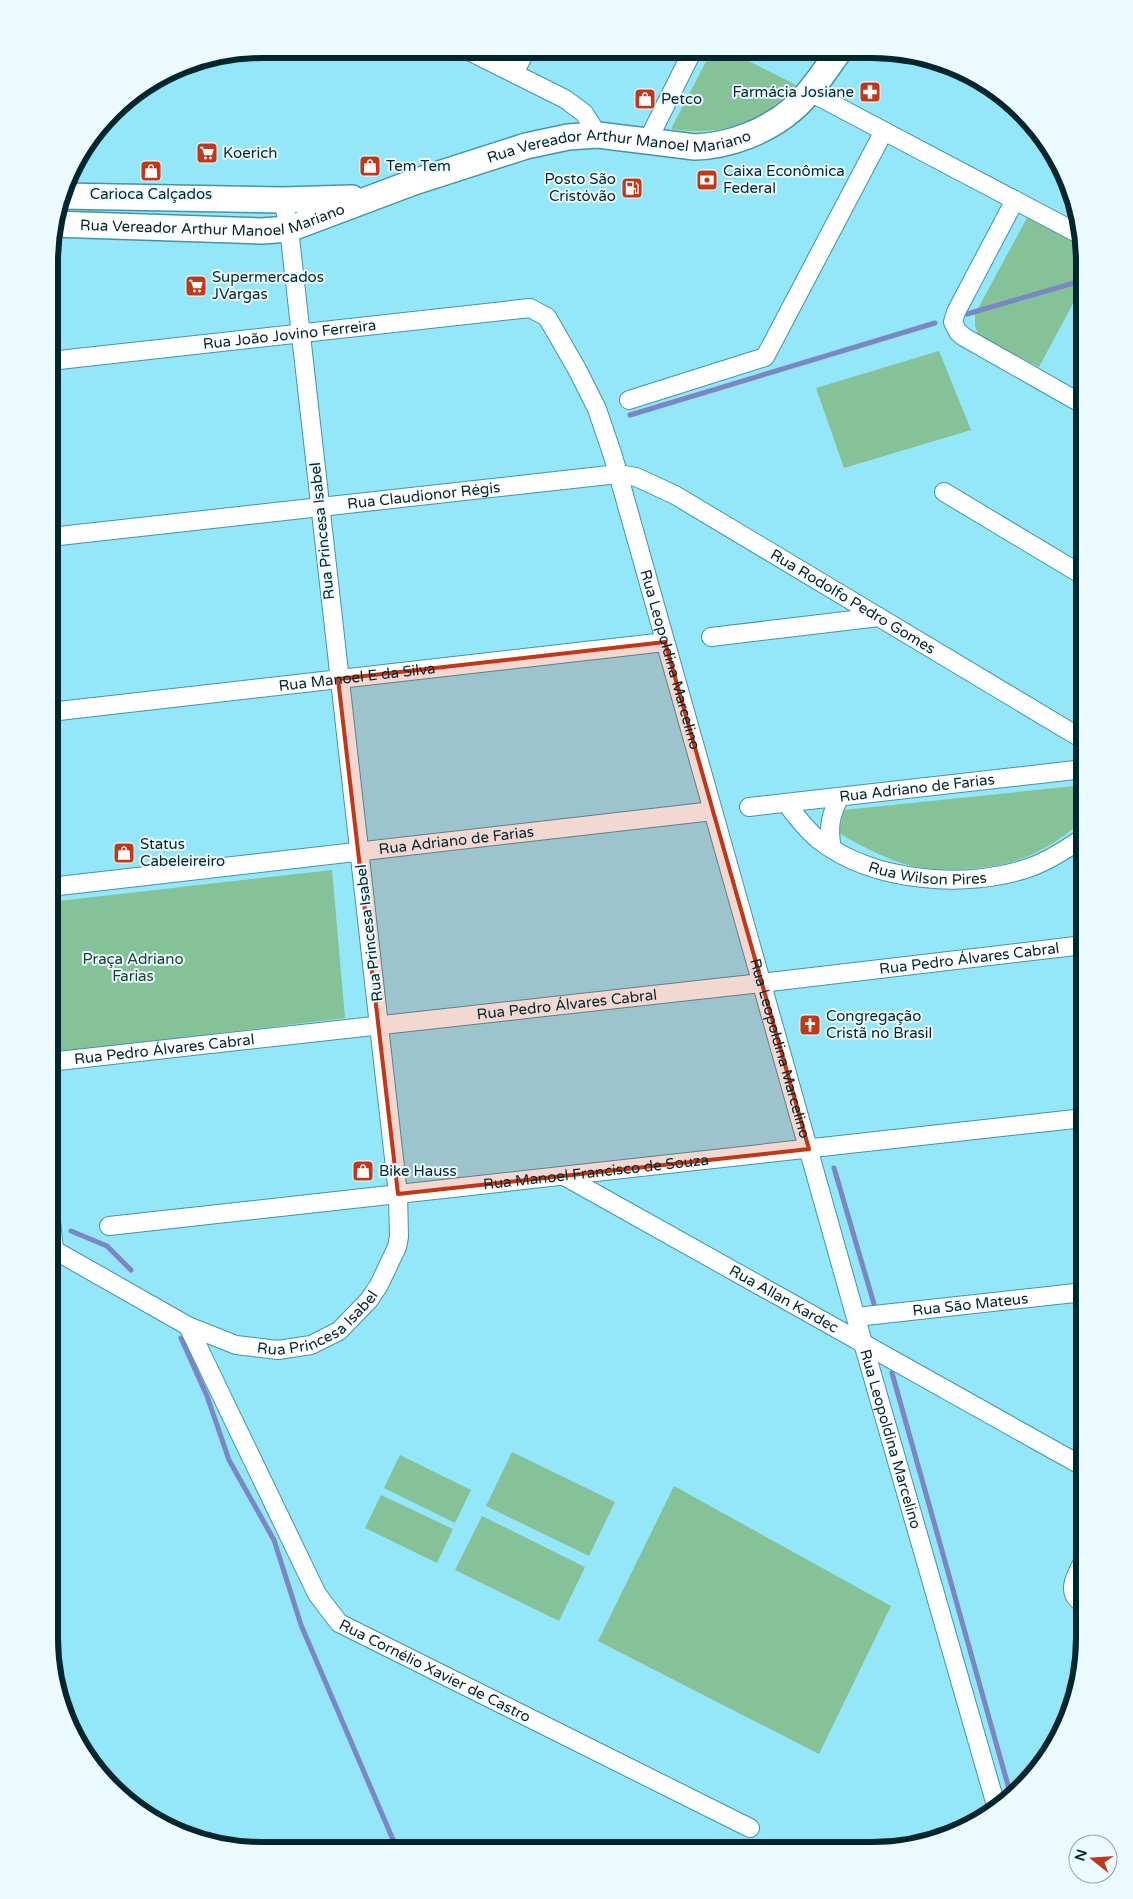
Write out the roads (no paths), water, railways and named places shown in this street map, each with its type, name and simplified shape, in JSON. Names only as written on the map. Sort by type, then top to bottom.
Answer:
[{"type":"main road","name":"Rua Vereador Arthur Manoel Mariano","points":[[61,224],[262,231],[289,229],[369,198],[526,146],[568,137],[598,135],[695,147],[730,142],[765,127],[794,108],[834,58]]},
{"type":"main road","name":"Rua Vereador Arthur Manoel Mariano","points":[[68,196],[283,200],[369,198]]},
{"type":"main road","points":[[115,227],[116,196]]},
{"type":"street","points":[[483,58],[565,99],[584,113],[598,135]]},
{"type":"street","points":[[514,74],[522,58]]},
{"type":"street","points":[[648,140],[689,58]]},
{"type":"street","points":[[808,91],[1073,231]]},
{"type":"street","points":[[628,400],[765,357],[884,131]]},
{"type":"street","name":"Rua Princesa Isabel","points":[[58,1255],[188,1326],[220,1340],[260,1349],[296,1348],[325,1340],[339,1331],[370,1300],[390,1265],[400,1236],[398,1194],[360,852],[338,679],[289,229],[283,200]]},
{"type":"street","points":[[1015,200],[952,322],[958,332],[964,337],[1076,400]]},
{"type":"street","name":"Rua João Jovino Ferreira","points":[[58,360],[530,308]]},
{"type":"street","name":"Rua Leopoldina Marcelino","points":[[530,308],[547,317],[578,371],[597,409],[618,474],[664,642],[994,1800]]},
{"type":"street","name":"Rua Claudionor Régis","points":[[58,536],[618,474]]},
{"type":"street","name":"Rua Rodolfo Pedro Gomes","points":[[618,474],[636,477],[674,494],[1076,735]]},
{"type":"street","points":[[944,492],[1076,571]]},
{"type":"street","points":[[711,637],[879,618]]},
{"type":"street","name":"Rua Manoel E da Silva","points":[[58,711],[664,642]]},
{"type":"street","name":"Rua Adriano de Farias","points":[[749,807],[1076,770]]},
{"type":"street","points":[[832,848],[829,826],[833,809],[840,797]]},
{"type":"street","name":"Rua Wilson Pires","points":[[786,803],[809,831],[832,848],[883,870],[939,880],[962,880],[1006,874],[1030,867],[1076,843]]},
{"type":"street","name":"Rua Adriano de Farias","points":[[58,886],[713,811]]},
{"type":"street","name":"Rua Pedro Álvares Cabral","points":[[58,1061],[762,983],[1076,945]]},
{"type":"street","name":"Rua Manoel Francisco de Souza","points":[[109,1226],[1076,1119]]},
{"type":"street","name":"Rua Allan Kardec","points":[[564,1176],[1076,1463]]},
{"type":"street","name":"Rua São Mateus","points":[[856,1317],[1076,1293]]},
{"type":"street","name":"Rua Cornélio Xavier de Castro","points":[[188,1326],[317,1594],[339,1623],[750,1828]]},
{"type":"street","points":[[1076,1576],[1073,1582],[1076,1590]]},
{"type":"waterway","points":[[967,314],[1076,282]]},
{"type":"waterway","points":[[630,415],[935,323]]},
{"type":"waterway","points":[[834,1168],[874,1304]]},
{"type":"waterway","points":[[71,1231],[107,1246],[131,1270]]},
{"type":"waterway","points":[[181,1338],[207,1396],[229,1460],[274,1540],[301,1625],[394,1842]]},
{"type":"waterway","points":[[892,1373],[1009,1788]]},
{"type":"place","name":"Farmácia Josiane","points":[[870,92]]},
{"type":"place","name":"Petco","points":[[645,99]]},
{"type":"place","name":"Koerich","points":[[207,153]]},
{"type":"place","name":"Tem Tem","points":[[370,166]]},
{"type":"place","name":"Carioca Calçados","points":[[151,171]]},
{"type":"place","name":"Caixa Econômica Federal","points":[[707,180]]},
{"type":"place","name":"Posto São Cristóvão","points":[[632,188]]},
{"type":"place","name":"Supermercados JVargas","points":[[196,286]]},
{"type":"place","name":"Status Cabeleireiro","points":[[124,853]]},
{"type":"place","name":"Congregação Cristã no Brasil","points":[[810,1025]]},
{"type":"place","name":"Bike Hauss","points":[[363,1171]]},
{"type":"park label","name":"Praça Adriano Farias","points":[[133,968]]}]
